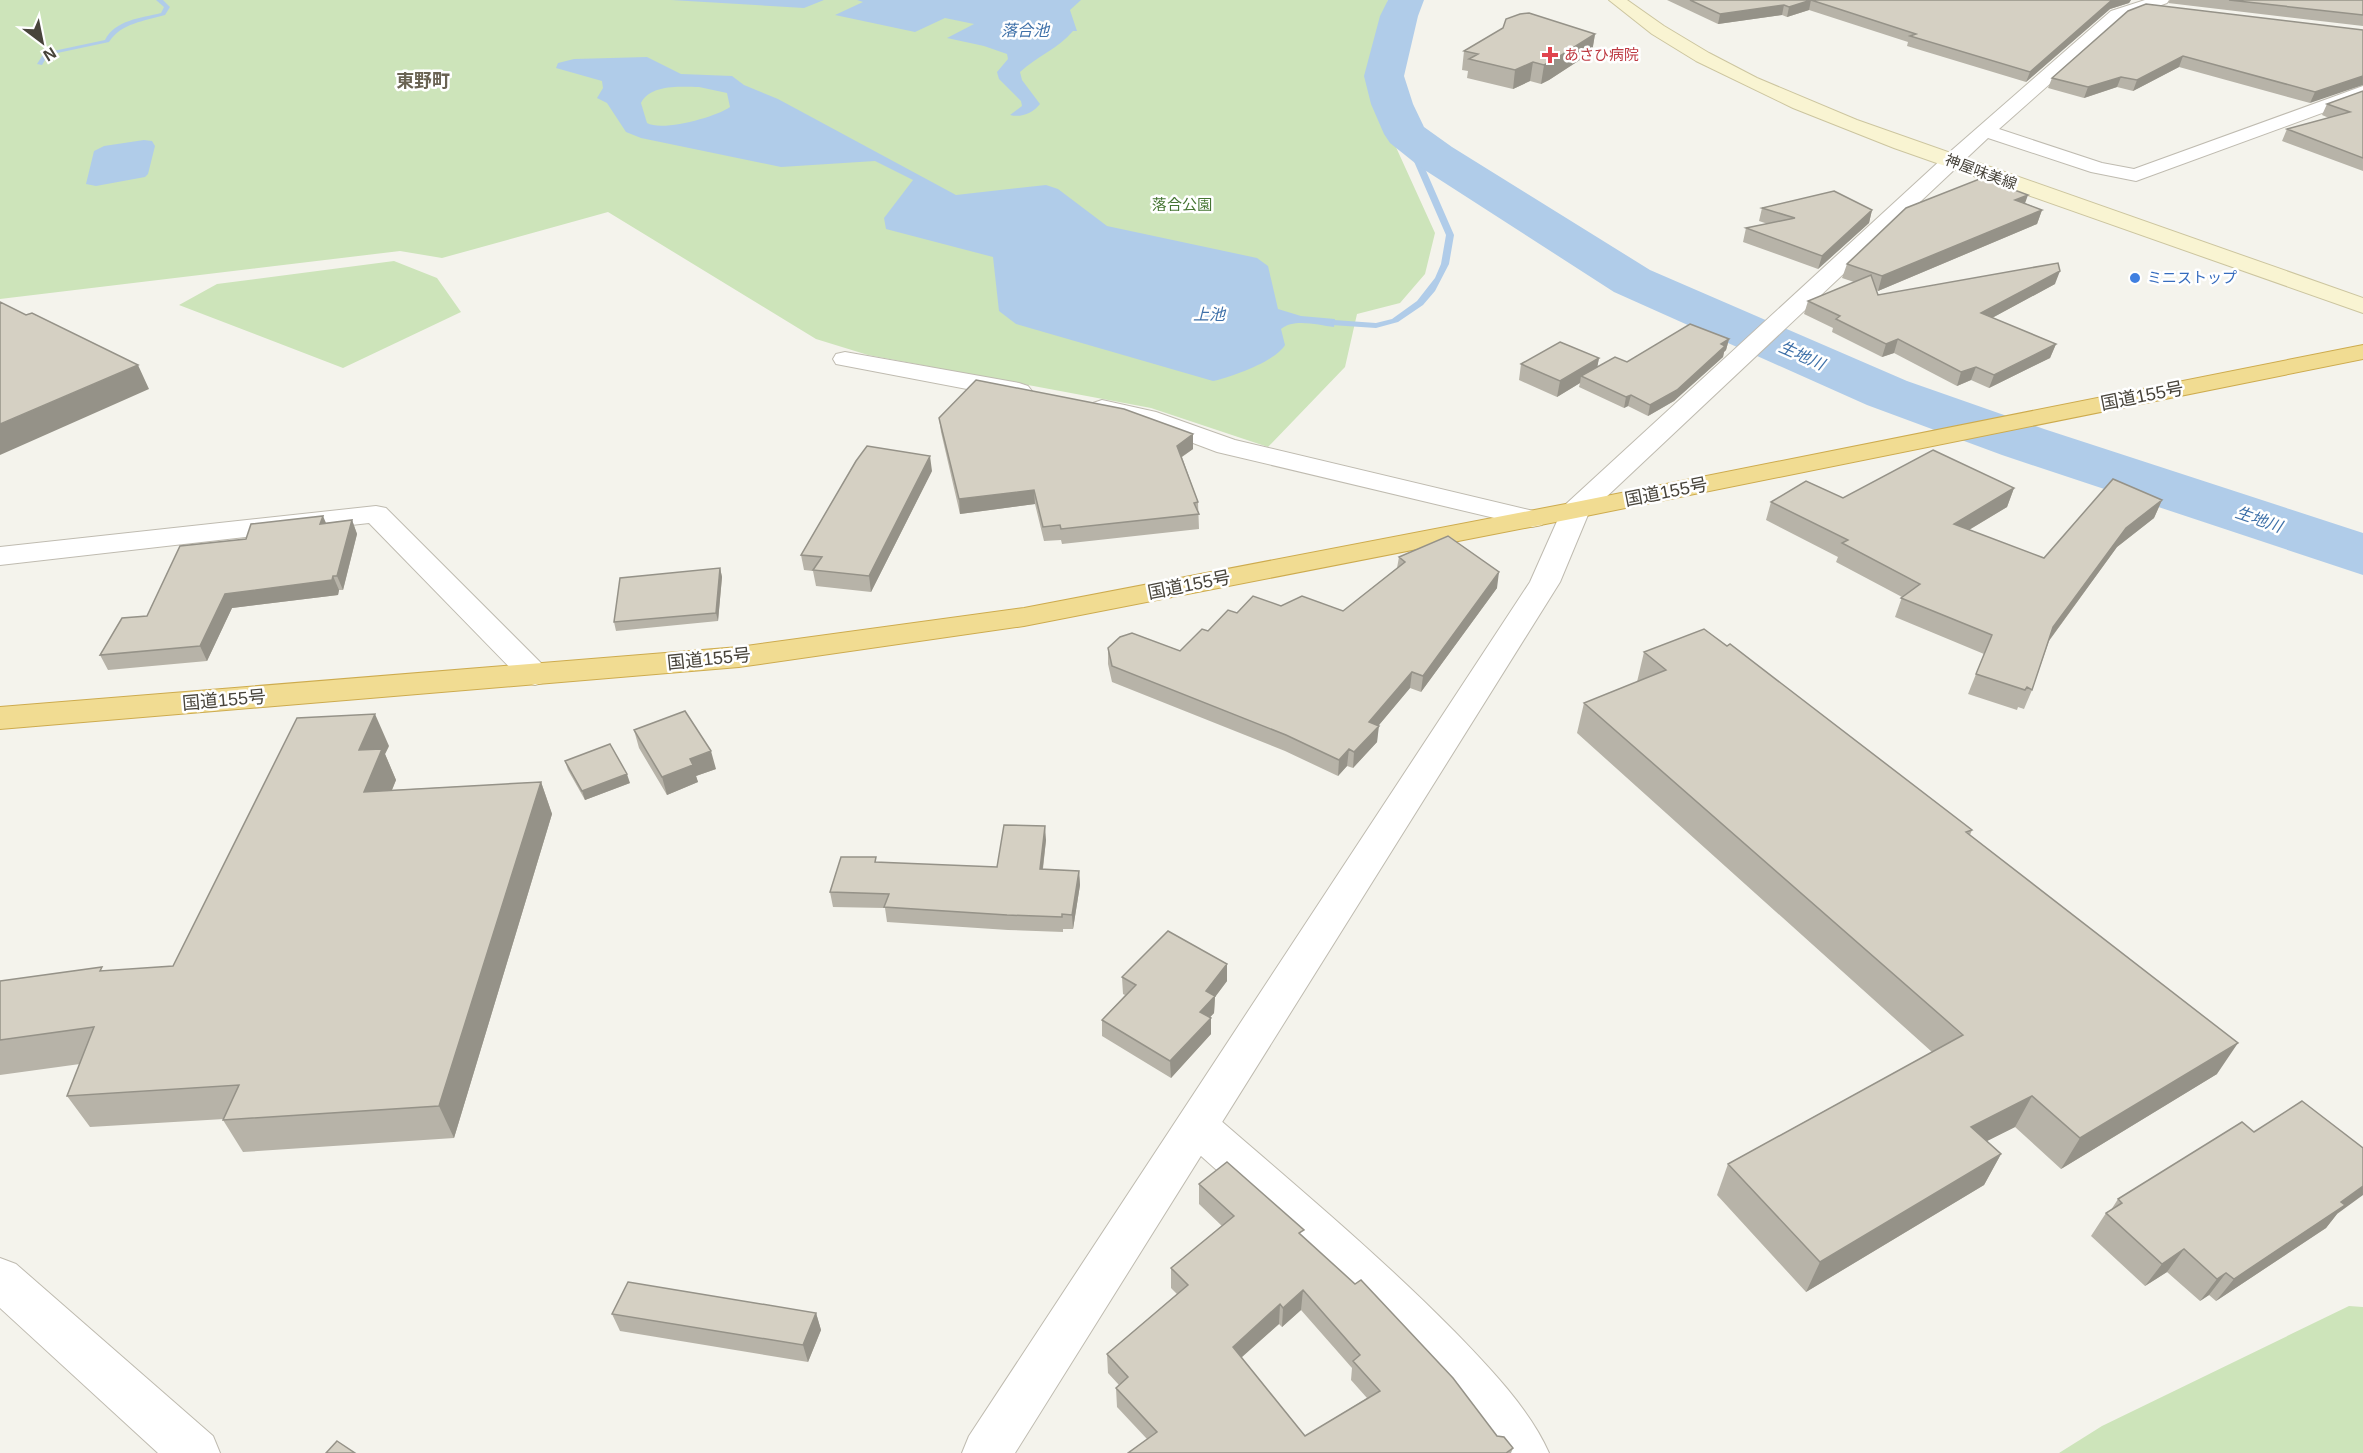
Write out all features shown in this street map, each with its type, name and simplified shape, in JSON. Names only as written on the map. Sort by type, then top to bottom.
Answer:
[{"type":"highway","name":"国道155号","points":[[0,718],[739,657],[1024,617],[1532,519],[2363,352]]},
{"type":"main road","name":"神屋味美線","points":[[1617,0],[1641,19],[1744,77],[1807,106],[1951,161],[2363,306]]},
{"type":"street","points":[[987,1453],[1545,582],[1576,510],[1951,161],[2118,15],[2136,4],[2168,6]]},
{"type":"street","points":[[1986,131],[2098,168],[2136,175],[2363,92]]},
{"type":"street","points":[[845,359],[1047,397]]},
{"type":"street","points":[[1080,404],[1147,417],[1226,446],[1532,519]]},
{"type":"street","points":[[0,556],[376,514],[535,675]]},
{"type":"street","points":[[1197,1126],[1376,1283],[1468,1379],[1524,1453]]},
{"type":"street","points":[[0,1279],[195,1453]]},
{"type":"green space","name":"落合公園","points":[[0,0],[1388,0],[1373,53],[1372,83],[1380,112],[1435,233],[1425,274],[1400,303],[1357,314],[1345,367],[1268,447],[1151,408],[868,355],[816,339],[608,212],[442,258],[400,251],[0,299]]},
{"type":"green space","points":[[394,261],[437,278],[461,312],[343,368],[179,305],[217,284]]},
{"type":"green space","points":[[2349,1306],[2363,1307],[2363,1453],[2059,1453],[2102,1426]]},
{"type":"water","points":[[671,0],[824,0],[804,8]]},
{"type":"water","name":"落合池","points":[[857,0],[1081,0],[1070,10],[1077,31],[1073,31],[1061,43],[1020,72],[1022,80],[1040,104],[1030,112],[1018,116],[1010,115],[1022,106],[1021,101],[999,79],[997,72],[1008,59],[1007,54],[984,46],[947,38],[974,24],[945,18],[915,32],[835,15],[863,2]]},
{"type":"water","name":"上池","points":[[647,57],[681,74],[732,76],[744,85],[778,99],[956,195],[1046,185],[1058,189],[1107,226],[1257,258],[1268,266],[1278,309],[1301,316],[1335,319],[1334,327],[1306,323],[1286,326],[1281,329],[1285,345],[1280,351],[1241,372],[1213,381],[1016,324],[999,311],[993,257],[886,229],[884,218],[913,180],[875,161],[781,167],[641,138],[626,132],[607,103],[597,98],[603,88],[602,81],[556,68],[558,63],[574,59]],"holes":[[[675,87],[699,87],[727,93],[730,107],[702,119],[676,125],[664,126],[647,123],[641,103],[652,92]]]},
{"type":"water","points":[[144,140],[152,141],[155,146],[148,174],[145,177],[96,186],[86,184],[94,151],[104,146]]},
{"type":"building","points":[[1690,0],[1811,0],[1789,7],[1784,5],[1720,14]]},
{"type":"building","points":[[1811,0],[2112,0],[2030,72],[1910,36],[1916,34]]},
{"type":"building","points":[[2229,0],[2363,0],[2363,15]]},
{"type":"building","points":[[2146,4],[2363,30],[2363,76],[2315,92],[2183,56],[2137,80],[2121,77],[2088,87],[2052,78],[2128,11]]},
{"type":"building","points":[[1529,13],[1595,34],[1544,65],[1533,62],[1515,70],[1469,59],[1478,54],[1464,51],[1503,28],[1506,19]]},
{"type":"building","points":[[2363,91],[2363,158],[2287,129],[2350,112],[2327,104]]},
{"type":"building","points":[[1982,178],[2028,195],[2015,200],[2042,210],[1882,276],[1847,264],[1906,208]]},
{"type":"building","points":[[1834,191],[1872,210],[1822,256],[1746,228],[1795,218],[1762,208]]},
{"type":"building","points":[[2058,263],[2060,271],[1981,313],[2056,344],[1994,375],[1976,367],[1961,372],[1898,339],[1886,344],[1836,319],[1840,316],[1808,301],[1871,275],[1878,295]]},
{"type":"building","points":[[0,302],[26,315],[32,313],[138,365],[0,424]]},
{"type":"building","points":[[1690,324],[1729,339],[1721,344],[1725,346],[1677,390],[1650,405],[1631,395],[1626,397],[1581,376],[1615,357],[1627,362]]},
{"type":"building","points":[[1560,342],[1599,358],[1560,381],[1521,364]]},
{"type":"building","points":[[976,380],[1124,409],[1193,434],[1177,446],[1198,502],[1194,503],[1199,514],[1061,529],[1060,525],[1043,527],[1034,490],[959,499],[939,418]]},
{"type":"building","points":[[867,446],[930,456],[869,576],[813,570],[822,557],[801,555]]},
{"type":"building","points":[[1933,450],[2014,488],[1954,524],[2044,558],[2113,479],[2162,500],[2126,528],[2053,627],[2032,690],[2027,687],[2025,690],[1976,674],[1992,635],[1901,598],[1920,584],[1842,543],[1848,540],[1771,502],[1806,481],[1843,498]]},
{"type":"building","points":[[323,516],[320,524],[352,520],[337,576],[333,576],[332,580],[225,594],[200,646],[100,655],[122,618],[147,616],[180,546],[246,539],[251,524]]},
{"type":"building","points":[[1448,536],[1499,572],[1423,676],[1412,672],[1369,722],[1379,726],[1354,752],[1349,749],[1339,760],[1286,735],[1112,666],[1108,648],[1120,637],[1132,633],[1180,651],[1202,629],[1208,631],[1228,610],[1237,613],[1253,596],[1281,606],[1302,596],[1343,611],[1405,562],[1399,557]]},
{"type":"building","points":[[720,568],[716,613],[614,622],[620,578]]},
{"type":"building","points":[[1704,629],[1727,646],[1730,644],[1972,830],[1966,832],[2238,1043],[2080,1138],[2032,1096],[1971,1127],[2001,1154],[1820,1262],[1728,1164],[1963,1035],[1584,703],[1666,670],[1644,652]]},
{"type":"building","points":[[685,711],[711,751],[690,759],[693,765],[662,777],[634,730]]},
{"type":"building","points":[[375,714],[359,750],[382,749],[364,792],[541,782],[439,1106],[223,1120],[239,1085],[67,1096],[94,1027],[0,1040],[0,981],[102,967],[100,971],[173,966],[297,718]]},
{"type":"building","points":[[610,744],[627,774],[582,791],[565,761]]},
{"type":"building","points":[[1004,825],[1045,826],[1040,869],[1079,871],[1072,915],[1062,914],[1062,917],[1007,915],[884,907],[889,894],[830,892],[841,857],[876,857],[875,862],[997,867]]},
{"type":"building","points":[[1168,931],[1227,964],[1206,991],[1215,996],[1200,1012],[1211,1018],[1170,1061],[1102,1020],[1136,985],[1122,977]]},
{"type":"building","points":[[2302,1101],[2363,1148],[2363,1186],[2341,1202],[2345,1205],[2234,1279],[2226,1273],[2217,1279],[2184,1249],[2162,1264],[2106,1213],[2122,1203],[2118,1199],[2242,1122],[2254,1132]]},
{"type":"building","points":[[1227,1162],[1304,1230],[1299,1233],[1355,1284],[1361,1280],[1453,1378],[1497,1436],[1504,1437],[1513,1448],[1506,1453],[1128,1453],[1157,1432],[1116,1388],[1128,1377],[1107,1354],[1188,1285],[1171,1268],[1234,1216],[1199,1184]],"holes":[[[1303,1290],[1360,1355],[1353,1361],[1380,1391],[1305,1436],[1233,1347],[1280,1304],[1283,1308]]]},
{"type":"building","points":[[628,1282],[816,1313],[803,1345],[612,1314]]},
{"type":"building","points":[[337,1441],[355,1453],[326,1453]]},
{"type":"waterway","points":[[40,64],[46,54],[107,41],[112,32],[121,26],[163,14],[167,7],[159,0]]},
{"type":"waterway","name":"生地川","points":[[1406,0],[1399,16],[1384,76],[1392,104],[1406,134],[1436,157],[1632,281],[1887,393],[2023,442],[2363,555]]},
{"type":"waterway","points":[[1334,323],[1376,326],[1395,320],[1420,303],[1439,278],[1445,264],[1450,235],[1406,134]]},
{"type":"place","name":"あさひ病院","points":[[1550,55]]},
{"type":"place","name":"ミニストップ","points":[[2135,278]]},
{"type":"district","name":"東野町","points":[[423,81]]}]
